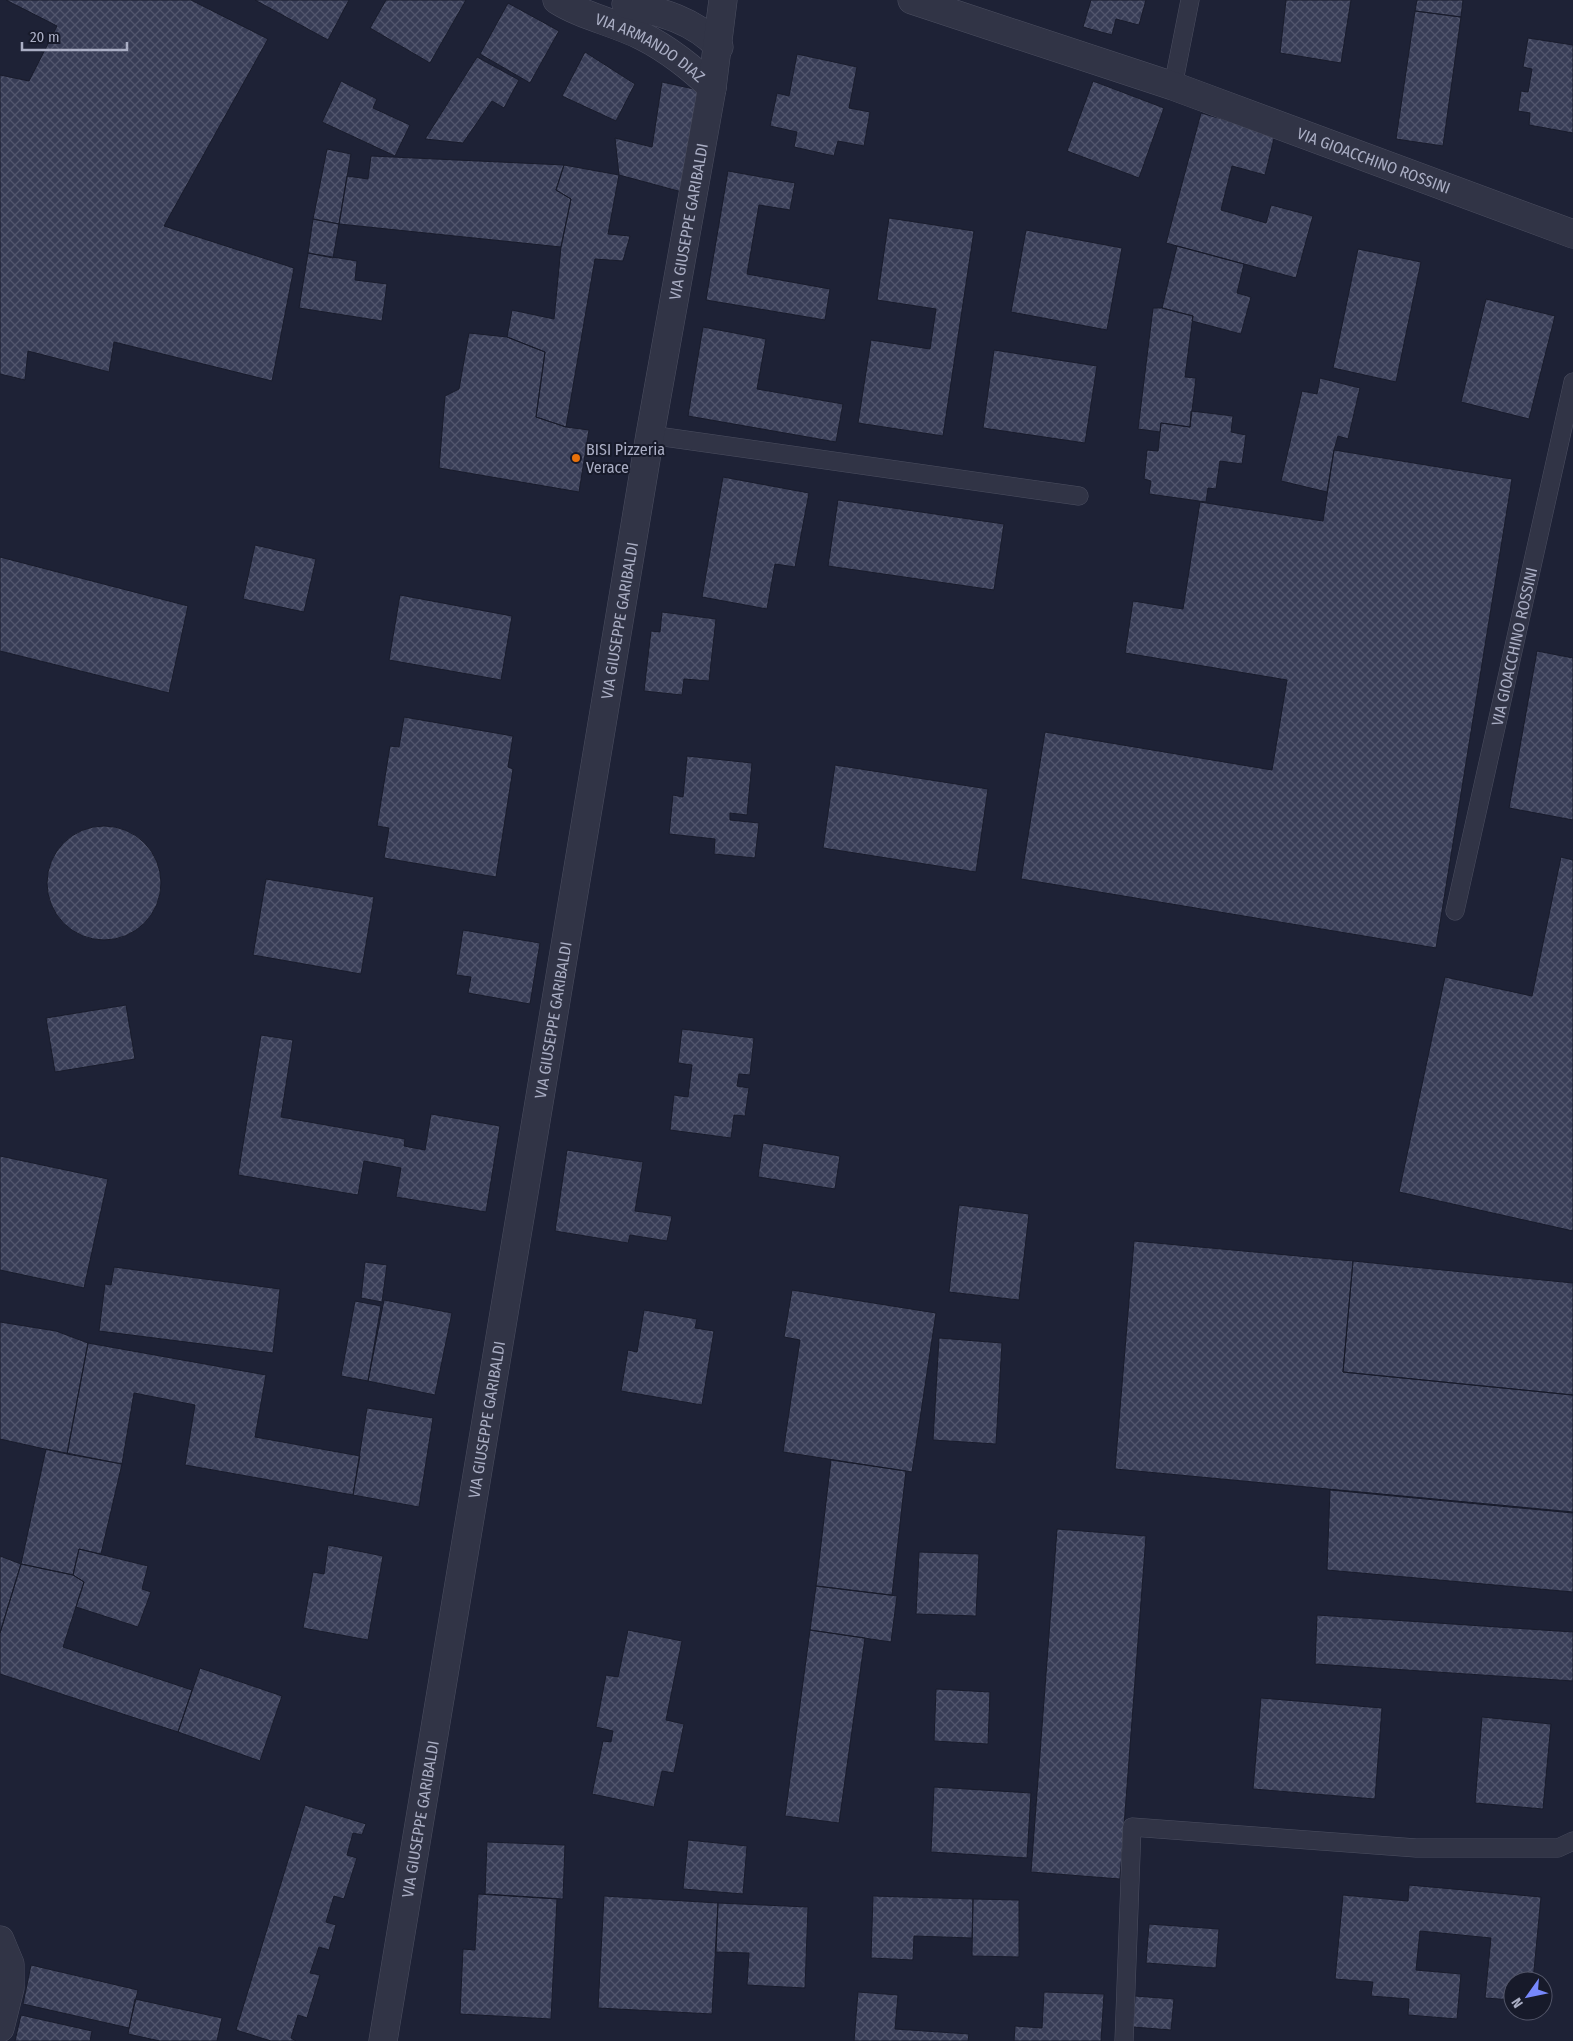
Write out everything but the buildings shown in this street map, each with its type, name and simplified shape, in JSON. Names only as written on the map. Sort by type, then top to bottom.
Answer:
[{"type":"street","name":"VIA ARMANDO DIAZ","points":[[557,0],[643,36],[689,66],[712,88]]},
{"type":"street","name":"VIA GIUSEPPE GARIBALDI","points":[[383,2041],[650,435],[719,47],[723,0]]},
{"type":"street","name":"VIA GIOACCHINO ROSSINI","points":[[912,0],[1173,86],[1573,234]]},
{"type":"street","name":"VIA ARMANDO DIAZ","points":[[585,12],[610,9],[632,2],[695,27],[707,35],[719,47]]},
{"type":"street","points":[[0,1940],[10,1964],[10,1988],[0,2028]]},
{"type":"lane","points":[[1173,86],[1190,0]]},
{"type":"lane","name":"VIA GIOACCHINO ROSSINI","points":[[1455,911],[1573,382]]},
{"type":"lane","points":[[650,435],[1079,496]]},
{"type":"lane","points":[[1124,2041],[1132,1827],[1416,1848],[1558,1848],[1573,1841]]},
{"type":"place","name":"BISI Pizzeria Verace","points":[[576,458]]}]
